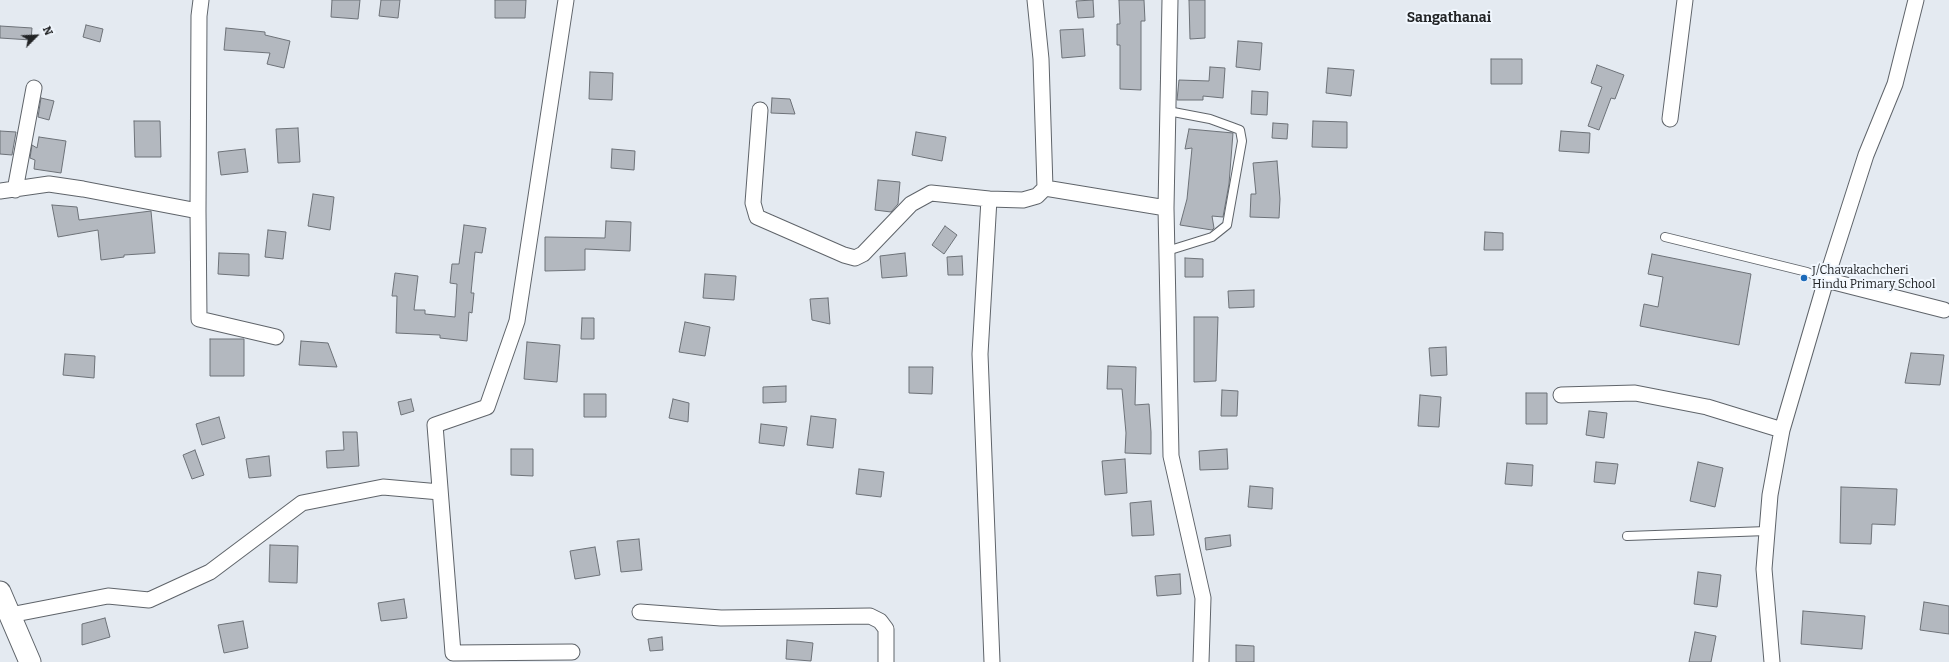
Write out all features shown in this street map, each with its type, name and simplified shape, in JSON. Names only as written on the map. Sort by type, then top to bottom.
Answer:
[{"type":"main road","points":[[0,592],[30,662]]},
{"type":"street","points":[[201,0],[199,16],[199,319],[276,337]]},
{"type":"street","points":[[566,0],[517,321],[487,407],[435,425],[453,653],[572,652]]},
{"type":"street","points":[[760,110],[753,203],[757,217],[844,255],[855,258],[863,254],[911,204],[931,193],[989,199],[1023,200],[1037,196],[1045,188],[1041,59],[1035,0]]},
{"type":"street","points":[[1170,0],[1166,208],[1171,456],[1203,598],[1201,662]]},
{"type":"street","points":[[1670,119],[1685,0]]},
{"type":"street","points":[[1772,662],[1764,569],[1770,495],[1782,430],[1826,280],[1866,155],[1895,84],[1916,0]]},
{"type":"street","points":[[15,190],[34,88]]},
{"type":"street","points":[[0,191],[49,184],[198,211]]},
{"type":"street","points":[[1045,188],[1166,208]]},
{"type":"street","points":[[989,199],[980,354],[992,662]]},
{"type":"street","points":[[1826,280],[1944,310]]},
{"type":"street","points":[[1561,395],[1634,393],[1707,407],[1782,430]]},
{"type":"street","points":[[10,615],[108,596],[149,600],[210,572],[302,503],[383,487],[440,492]]},
{"type":"street","points":[[640,612],[721,618],[870,616],[880,621],[886,629],[886,662]]},
{"type":"lane","points":[[1167,251],[1212,237],[1227,225],[1242,141],[1240,130],[1232,126],[1210,119],[1168,111]]},
{"type":"lane","points":[[1665,237],[1807,272],[1826,280]]},
{"type":"lane","points":[[1627,536],[1767,531]]},
{"type":"building","points":[[332,0],[360,0],[358,19],[331,17]]},
{"type":"building","points":[[381,0],[400,0],[398,18],[379,16]]},
{"type":"building","points":[[495,0],[526,0],[525,18],[495,18]]},
{"type":"building","points":[[1093,0],[1094,17],[1078,18],[1076,1]]},
{"type":"building","points":[[1119,0],[1144,0],[1145,21],[1141,21],[1141,90],[1120,89],[1120,45],[1117,45],[1117,24],[1120,24]]},
{"type":"building","points":[[1189,0],[1205,0],[1205,38],[1190,39]]},
{"type":"building","points":[[86,25],[103,29],[100,42],[83,37]]},
{"type":"building","points":[[0,26],[32,28],[31,40],[0,38]]},
{"type":"building","points":[[226,28],[265,32],[265,35],[290,41],[284,68],[267,64],[270,53],[224,50]]},
{"type":"building","points":[[1083,29],[1085,56],[1062,58],[1060,30]]},
{"type":"building","points":[[1238,41],[1262,43],[1260,70],[1236,67]]},
{"type":"building","points":[[1491,59],[1522,59],[1522,84],[1491,84]]},
{"type":"building","points":[[1597,65],[1624,75],[1615,99],[1611,98],[1599,130],[1588,126],[1602,87],[1591,83]]},
{"type":"building","points":[[1210,67],[1225,68],[1223,98],[1203,96],[1203,100],[1177,100],[1179,80],[1209,81]]},
{"type":"building","points":[[1328,68],[1354,70],[1351,96],[1326,93]]},
{"type":"building","points":[[590,72],[613,73],[612,100],[589,99]]},
{"type":"building","points":[[1252,91],[1268,92],[1267,115],[1251,114]]},
{"type":"building","points":[[41,98],[54,101],[49,120],[38,117]]},
{"type":"building","points":[[772,98],[790,99],[795,114],[771,113]]},
{"type":"building","points":[[134,121],[160,121],[161,157],[135,157]]},
{"type":"building","points":[[1313,121],[1347,122],[1347,148],[1312,147]]},
{"type":"building","points":[[1273,123],[1288,124],[1287,139],[1272,138]]},
{"type":"building","points":[[298,128],[300,162],[278,163],[276,129]]},
{"type":"building","points":[[1189,129],[1233,133],[1229,184],[1223,217],[1212,216],[1214,228],[1212,230],[1180,225],[1187,199],[1192,148],[1185,149]]},
{"type":"building","points":[[0,131],[16,132],[12,155],[0,154]]},
{"type":"building","points":[[1561,131],[1590,133],[1589,153],[1559,151]]},
{"type":"building","points":[[916,132],[946,137],[942,161],[912,155]]},
{"type":"building","points":[[39,137],[66,141],[61,173],[34,169],[35,160],[30,158],[32,145],[37,148]]},
{"type":"building","points":[[245,149],[248,172],[221,175],[218,152]]},
{"type":"building","points":[[612,149],[635,151],[634,170],[611,168]]},
{"type":"building","points":[[1277,161],[1280,199],[1279,218],[1250,217],[1251,194],[1256,194],[1253,163]]},
{"type":"building","points":[[878,180],[900,182],[898,204],[891,212],[875,210]]},
{"type":"building","points":[[313,194],[334,197],[330,230],[308,226]]},
{"type":"building","points":[[52,205],[77,207],[79,220],[151,211],[155,253],[124,255],[124,257],[101,260],[98,230],[58,237]]},
{"type":"building","points":[[606,221],[631,222],[630,251],[585,249],[585,270],[545,271],[545,237],[605,238]]},
{"type":"building","points":[[464,225],[486,228],[482,253],[475,252],[471,293],[474,293],[472,313],[469,312],[467,341],[440,338],[440,335],[396,333],[397,296],[392,296],[395,273],[418,276],[414,310],[425,310],[425,314],[455,317],[457,284],[450,283],[452,264],[459,264]]},
{"type":"building","points":[[945,226],[957,235],[944,254],[932,245]]},
{"type":"building","points":[[268,230],[286,232],[283,259],[265,257]]},
{"type":"building","points":[[1485,232],[1503,233],[1503,250],[1484,250]]},
{"type":"building","points":[[219,253],[249,254],[249,276],[218,274]]},
{"type":"building","points":[[905,253],[907,276],[882,278],[880,256]]},
{"type":"building","points":[[1652,254],[1751,274],[1739,345],[1640,326],[1644,304],[1658,307],[1663,277],[1648,274]]},
{"type":"building","points":[[962,256],[963,275],[948,275],[947,257]]},
{"type":"building","points":[[1185,258],[1203,259],[1203,277],[1185,277]]},
{"type":"building","points":[[705,274],[736,276],[734,300],[703,298]]},
{"type":"building","points":[[1254,290],[1254,307],[1229,308],[1228,291]]},
{"type":"building","points":[[828,298],[830,324],[812,320],[810,299]]},
{"type":"building","points":[[1194,317],[1218,317],[1216,381],[1194,382]]},
{"type":"building","points":[[582,318],[594,318],[594,339],[581,339]]},
{"type":"building","points":[[685,322],[710,327],[705,356],[679,352]]},
{"type":"building","points":[[210,339],[244,339],[244,376],[210,376]]},
{"type":"building","points":[[301,341],[328,343],[337,367],[299,365]]},
{"type":"building","points":[[527,342],[560,345],[557,382],[524,379]]},
{"type":"building","points":[[1446,347],[1447,375],[1431,376],[1429,348]]},
{"type":"building","points":[[1911,353],[1944,355],[1940,385],[1905,383]]},
{"type":"building","points":[[65,354],[95,356],[94,378],[63,375]]},
{"type":"building","points":[[1108,366],[1136,367],[1135,405],[1149,404],[1151,454],[1125,453],[1126,433],[1122,389],[1107,389]]},
{"type":"building","points":[[909,367],[933,367],[932,394],[909,393]]},
{"type":"building","points":[[786,386],[786,402],[763,403],[763,387]]},
{"type":"building","points":[[1222,390],[1238,391],[1237,416],[1221,416]]},
{"type":"building","points":[[1526,393],[1547,393],[1547,424],[1526,424]]},
{"type":"building","points":[[584,394],[606,394],[606,417],[584,417]]},
{"type":"building","points":[[1420,395],[1441,397],[1439,427],[1418,426]]},
{"type":"building","points":[[411,399],[414,411],[401,415],[398,402]]},
{"type":"building","points":[[673,399],[689,403],[688,422],[669,418]]},
{"type":"building","points":[[1589,411],[1607,413],[1604,438],[1586,435]]},
{"type":"building","points":[[811,416],[836,419],[833,448],[807,445]]},
{"type":"building","points":[[219,417],[225,438],[202,445],[196,424]]},
{"type":"building","points":[[761,424],[787,427],[784,446],[759,443]]},
{"type":"building","points":[[343,432],[357,432],[359,466],[327,468],[326,451],[344,450]]},
{"type":"building","points":[[511,449],[533,449],[533,476],[511,475]]},
{"type":"building","points":[[1227,449],[1228,469],[1200,470],[1199,451]]},
{"type":"building","points":[[195,450],[204,475],[192,479],[183,455]]},
{"type":"building","points":[[269,456],[271,476],[249,478],[246,459]]},
{"type":"building","points":[[1125,459],[1127,493],[1105,495],[1102,461]]},
{"type":"building","points":[[1596,462],[1618,464],[1615,484],[1594,482]]},
{"type":"building","points":[[1698,462],[1723,468],[1715,507],[1690,501]]},
{"type":"building","points":[[1507,463],[1533,465],[1532,486],[1505,484]]},
{"type":"building","points":[[859,469],[884,472],[881,497],[856,494]]},
{"type":"building","points":[[1250,486],[1273,488],[1272,509],[1248,507]]},
{"type":"building","points":[[1841,487],[1897,489],[1895,525],[1872,524],[1871,544],[1840,543]]},
{"type":"building","points":[[1151,501],[1154,535],[1132,536],[1130,503]]},
{"type":"building","points":[[1230,535],[1231,546],[1206,550],[1205,538]]},
{"type":"building","points":[[639,539],[642,570],[621,572],[617,541]]},
{"type":"building","points":[[270,545],[298,546],[297,583],[269,582]]},
{"type":"building","points":[[595,547],[600,575],[575,579],[570,551]]},
{"type":"building","points":[[1698,572],[1721,575],[1717,607],[1694,604]]},
{"type":"building","points":[[1180,574],[1181,594],[1157,596],[1155,576]]},
{"type":"building","points":[[404,599],[407,618],[381,621],[378,603]]},
{"type":"building","points":[[1924,602],[1949,606],[1949,634],[1920,630]]},
{"type":"building","points":[[1803,611],[1865,616],[1862,649],[1801,644]]},
{"type":"building","points":[[105,618],[110,637],[82,645],[82,624]]},
{"type":"building","points":[[243,621],[248,648],[224,653],[218,625]]},
{"type":"building","points":[[1695,632],[1716,636],[1711,662],[1689,662]]},
{"type":"building","points":[[662,637],[663,650],[650,651],[648,639]]},
{"type":"building","points":[[787,640],[813,643],[811,661],[786,659]]},
{"type":"building","points":[[1236,645],[1254,646],[1254,662],[1236,662]]},
{"type":"place","name":"J/Chavakachcheri Hindu Primary School","points":[[1804,278]]},
{"type":"district","name":"Sangathanai","points":[[1449,18]]}]
